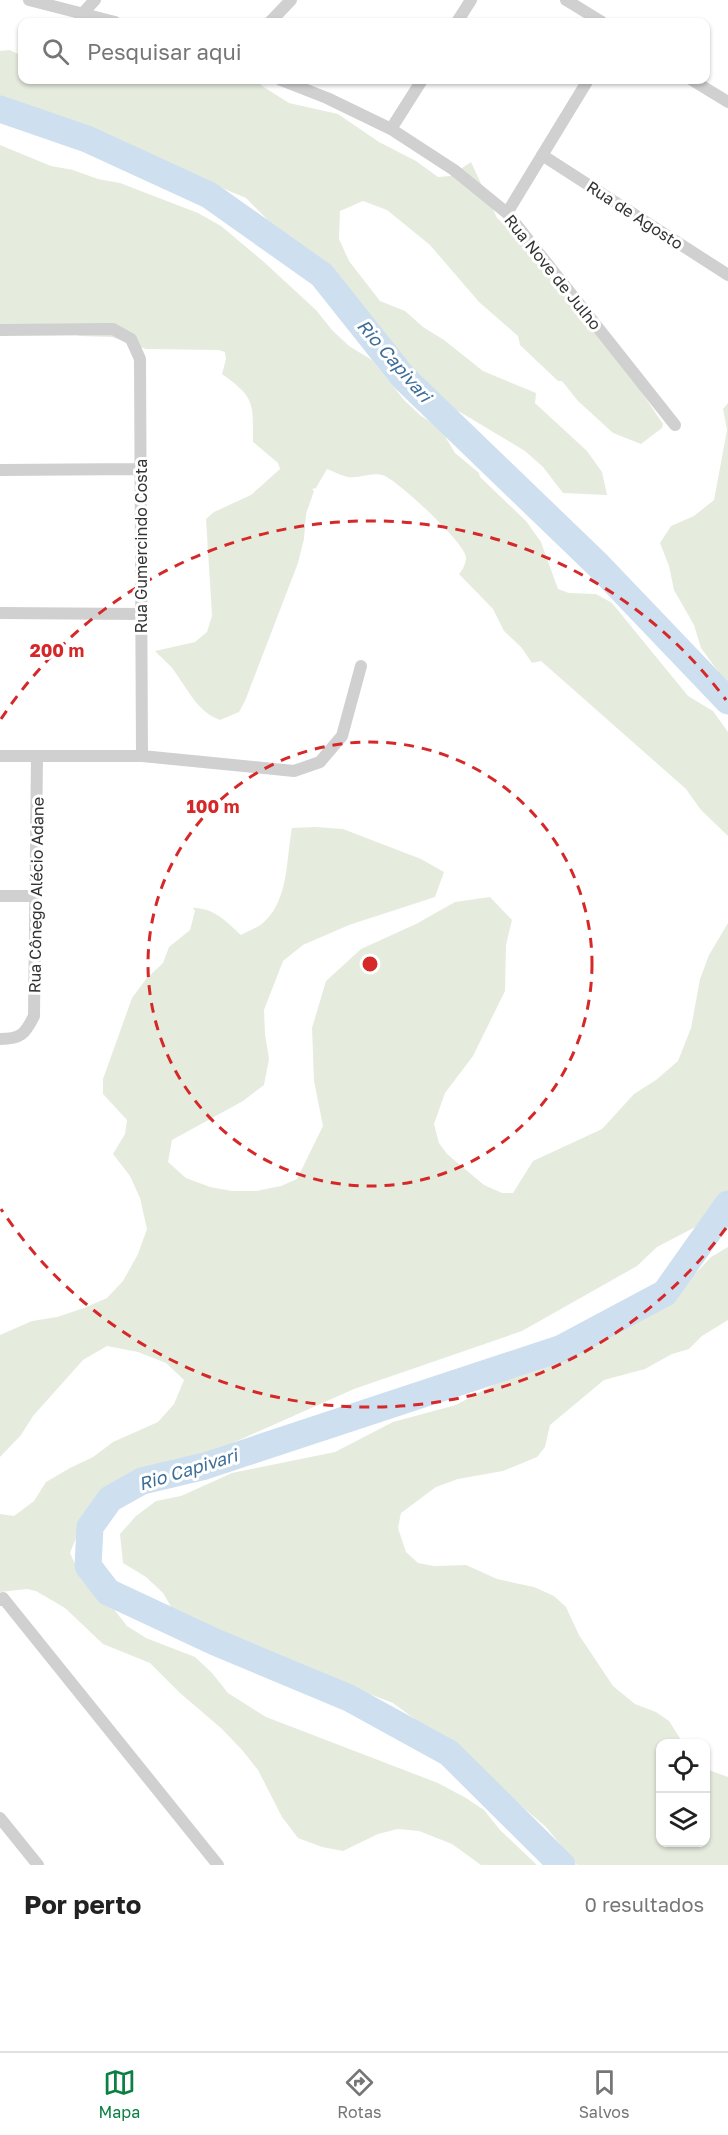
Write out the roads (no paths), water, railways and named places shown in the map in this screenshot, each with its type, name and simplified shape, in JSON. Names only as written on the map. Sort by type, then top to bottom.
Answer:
[{"type":"street","points":[[29,0],[99,18]]},
{"type":"street","points":[[82,14],[95,0]]},
{"type":"street","points":[[274,18],[291,0]]},
{"type":"street","points":[[460,18],[471,0]]},
{"type":"street","points":[[566,0],[595,18]]},
{"type":"street","name":"Rua Nove de Julho","points":[[291,84],[327,98],[391,129],[454,170],[507,213],[675,425]]},
{"type":"street","points":[[391,129],[419,84]]},
{"type":"street","points":[[507,213],[586,84]]},
{"type":"street","points":[[699,84],[728,102]]},
{"type":"street","name":"Rua de Agosto","points":[[542,155],[728,275]]},
{"type":"street","name":"Rua Gumercindo Costa","points":[[0,330],[113,329],[131,339],[140,359],[142,756]]},
{"type":"street","points":[[0,470],[140,470]]},
{"type":"street","points":[[0,613],[141,614]]},
{"type":"street","points":[[0,756],[142,756],[294,771],[320,762],[342,736],[361,666]]},
{"type":"street","name":"Rua Cônego Alécio Adane","points":[[0,1039],[12,1039],[26,1032],[34,1016],[37,756]]},
{"type":"street","points":[[0,896],[36,896]]},
{"type":"street","points":[[2,1599],[218,1865]]},
{"type":"street","points":[[0,1818],[38,1865]]},
{"type":"waterway","name":"Rio Capivari","points":[[0,109],[87,139],[209,195],[322,275],[403,377],[598,565],[728,701]]},
{"type":"waterway","name":"Rio Capivari","points":[[562,1865],[449,1753],[349,1698],[215,1642],[108,1592],[88,1566],[90,1527],[110,1499],[142,1481],[205,1466],[562,1348],[665,1293],[728,1204]]}]
